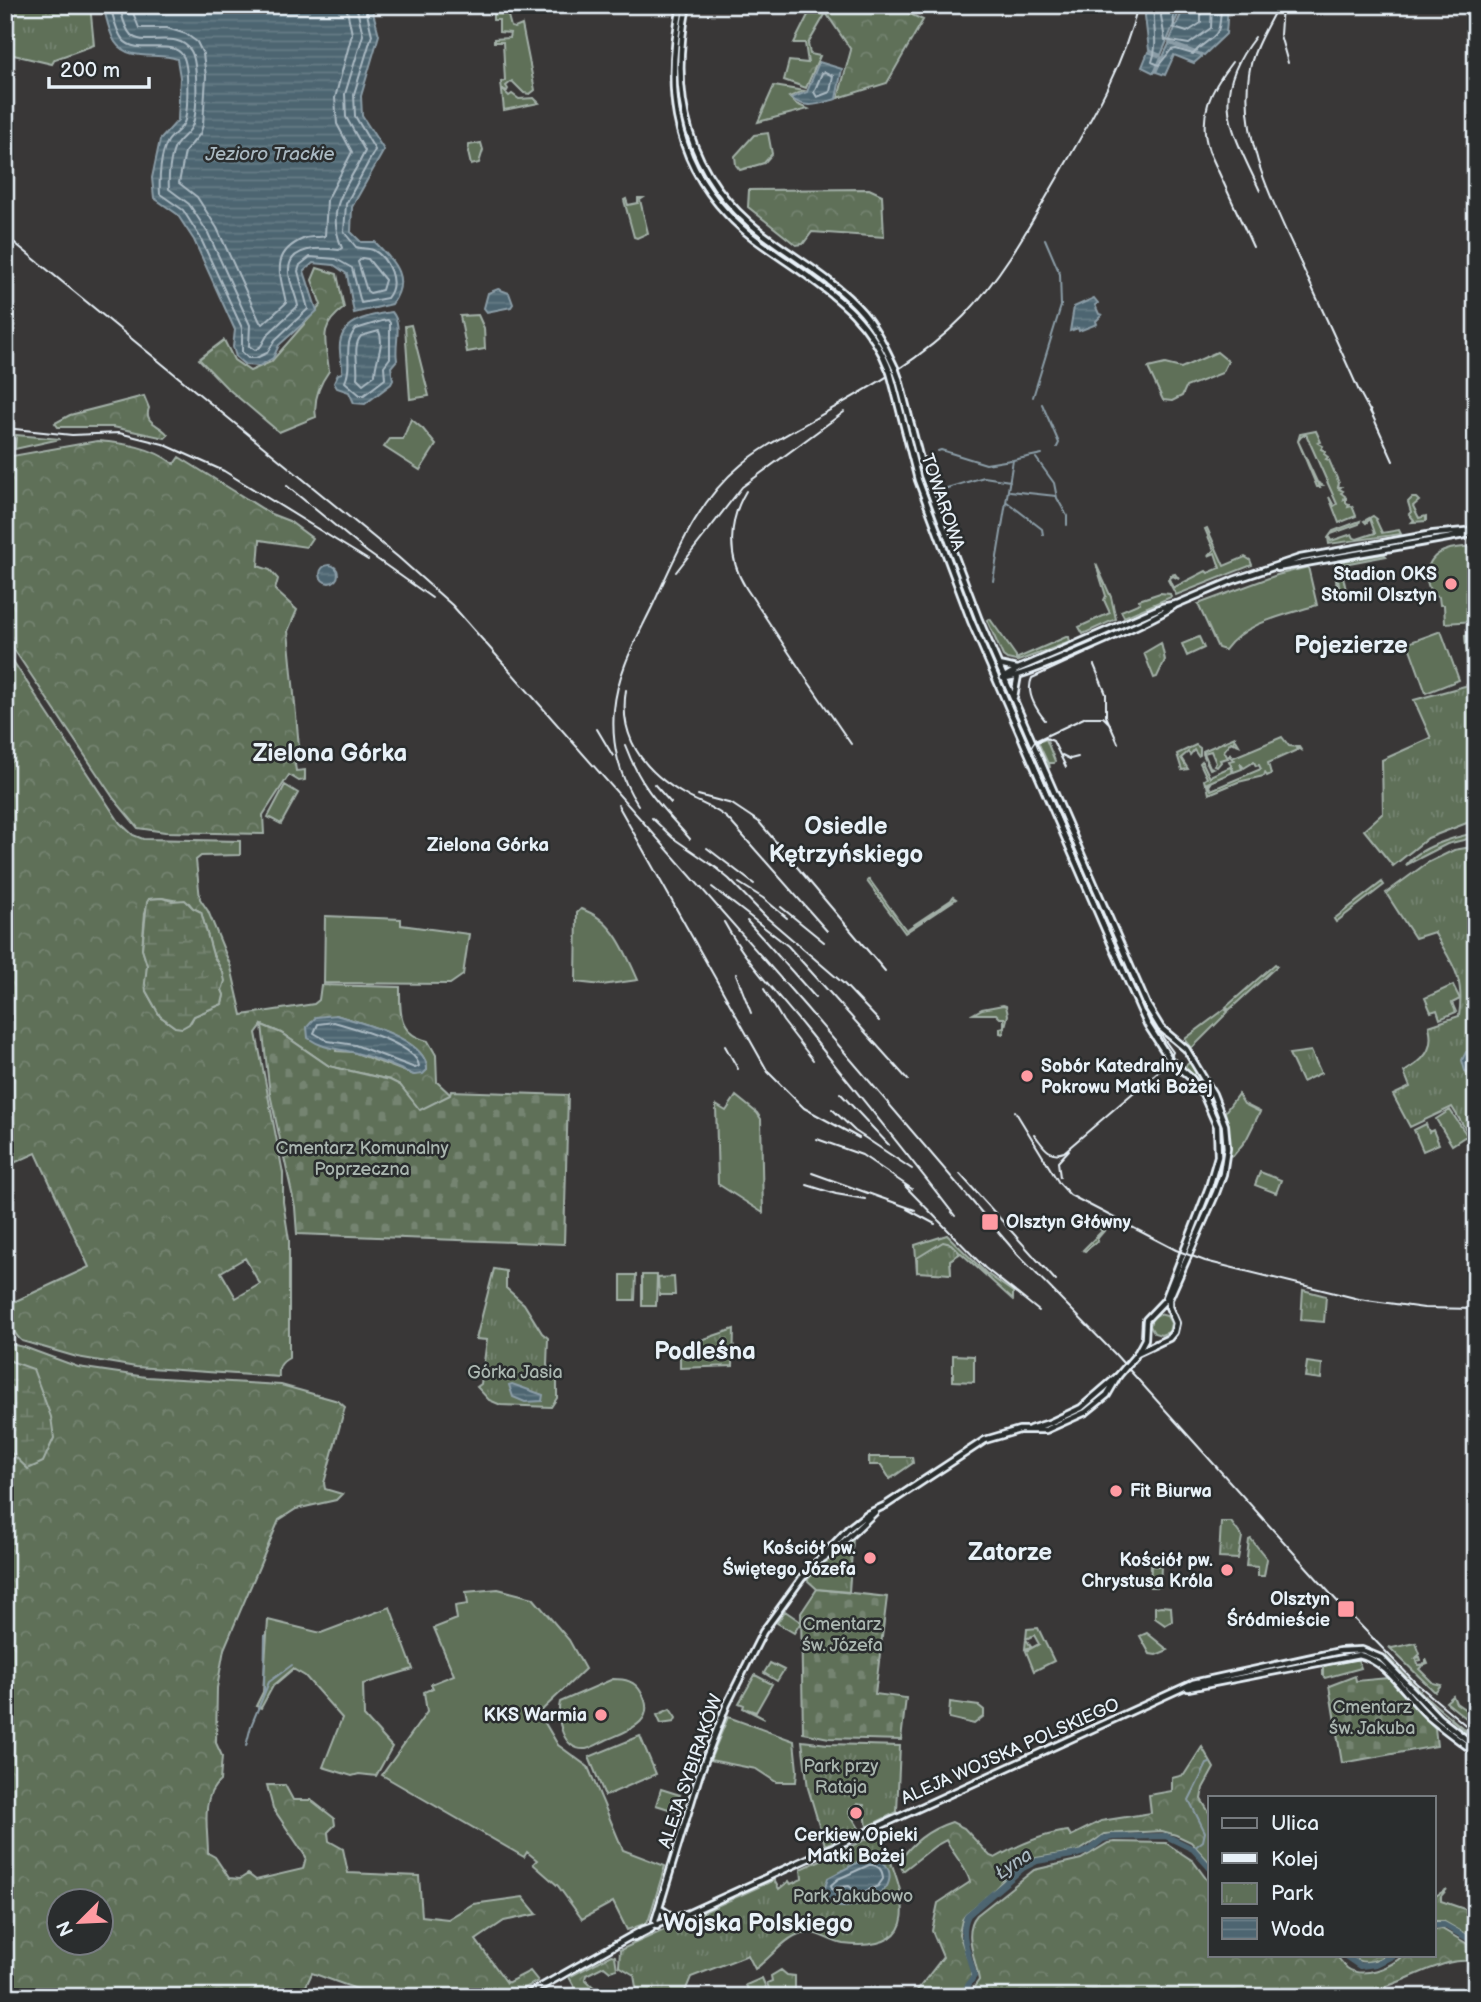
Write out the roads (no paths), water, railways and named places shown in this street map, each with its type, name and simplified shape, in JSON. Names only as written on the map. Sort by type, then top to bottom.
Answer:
[{"type":"main road","name":"TOWAROWA","points":[[681,5],[673,55],[673,97],[682,137],[695,170],[716,201],[737,224],[856,314],[878,344],[890,372],[929,510],[997,681],[1144,1019],[1165,1052],[1194,1081],[1209,1104],[1217,1126],[1218,1156],[1207,1193],[1167,1297],[1146,1320],[1145,1339],[1136,1354]]},
{"type":"main road","name":"TOWAROWA","points":[[687,5],[680,42],[680,89],[690,136],[704,167],[718,190],[742,216],[860,310],[880,338],[899,379],[928,484],[977,615],[1147,1005],[1159,1025],[1189,1055],[1213,1094],[1222,1115],[1226,1133],[1223,1174],[1206,1220],[1183,1264],[1169,1299],[1176,1323],[1174,1332],[1136,1354]]},
{"type":"main road","points":[[906,435],[910,432],[914,436]]},
{"type":"main road","points":[[997,681],[1154,617],[1177,604],[1234,580],[1267,569],[1476,532]]},
{"type":"main road","points":[[999,665],[1018,672]]},
{"type":"main road","points":[[1014,698],[1018,672]]},
{"type":"main road","points":[[875,1511],[975,1445],[999,1434],[1029,1429],[1046,1430],[1086,1412],[1107,1395],[1136,1354]]},
{"type":"main road","name":"ALEJA SYBIRAKÓW","points":[[657,1926],[655,1922],[699,1776],[728,1702],[763,1632],[815,1563],[858,1519],[875,1511]]},
{"type":"main road","name":"ALEJA SYBIRAKÓW","points":[[815,1563],[833,1552],[875,1511]]},
{"type":"main road","name":"ALEJA WOJSKA POLSKIEGO","points":[[523,1997],[657,1926],[1184,1688],[1208,1680],[1356,1649],[1369,1651],[1381,1658],[1428,1712]]},
{"type":"main road","points":[[1428,1712],[1476,1747]]},
{"type":"main road","points":[[1428,1712],[1476,1753]]},
{"type":"main road","points":[[659,1908],[674,1919]]},
{"type":"water","name":"Jezioro Trackie","points":[[103,5],[371,5],[379,35],[361,96],[362,116],[384,150],[352,207],[351,232],[361,242],[375,242],[398,271],[400,286],[392,304],[354,313],[347,274],[334,265],[313,263],[304,271],[317,311],[279,345],[273,358],[259,366],[245,365],[236,357],[233,347],[235,330],[194,240],[177,214],[154,198],[152,178],[160,140],[178,120],[180,77],[177,59],[135,54],[121,48],[111,34]]},
{"type":"water","points":[[1147,5],[1182,5],[1161,55],[1149,50],[1145,16]]},
{"type":"water","points":[[1185,5],[1228,5],[1226,34],[1204,55],[1169,42]]},
{"type":"water","points":[[1169,44],[1201,57],[1194,63],[1174,55],[1165,75],[1156,72]]},
{"type":"water","points":[[1148,52],[1161,57],[1154,73],[1142,67]]},
{"type":"water","points":[[819,62],[842,69],[836,99],[807,105],[797,102],[791,98],[807,92]]},
{"type":"water","points":[[498,289],[509,293],[513,304],[511,307],[487,312],[484,308],[488,293]]},
{"type":"water","points":[[1094,298],[1098,303],[1095,305],[1099,314],[1102,315],[1096,321],[1097,324],[1079,331],[1078,328],[1070,331],[1074,307]]},
{"type":"water","points":[[392,312],[398,329],[397,360],[391,367],[393,380],[365,404],[354,403],[349,392],[337,388],[334,383],[338,374],[342,373],[340,341],[349,326],[356,321]]},
{"type":"water","points":[[329,565],[335,568],[338,574],[335,580],[329,583],[323,580],[320,574],[323,568]]},
{"type":"water","points":[[336,1015],[376,1027],[405,1041],[417,1049],[427,1070],[423,1074],[414,1075],[371,1057],[326,1047],[308,1038],[307,1027],[316,1017]]},
{"type":"water","points":[[1470,1051],[1476,1072],[1471,1075],[1465,1071],[1462,1060],[1466,1052]]},
{"type":"water","points":[[509,1385],[543,1395],[542,1401],[525,1402],[513,1397]]},
{"type":"water","points":[[873,1858],[888,1869],[886,1888],[871,1899],[852,1906],[834,1905],[828,1900],[824,1891],[828,1878],[864,1859]]},
{"type":"waterway","points":[[1033,397],[1061,306],[1060,274],[1045,239]]},
{"type":"waterway","points":[[1042,404],[1059,443],[1057,447]]},
{"type":"waterway","points":[[938,451],[986,464],[1011,460]]},
{"type":"waterway","points":[[993,581],[1013,460],[1042,454]]},
{"type":"waterway","points":[[1036,458],[1054,483],[1057,498],[1067,516],[1067,525]]},
{"type":"waterway","points":[[947,488],[984,477],[1010,481]]},
{"type":"waterway","points":[[1010,491],[1056,496]]},
{"type":"waterway","points":[[1007,502],[1042,529],[1043,535]]},
{"type":"waterway","points":[[264,1692],[265,1635]]},
{"type":"waterway","points":[[246,1746],[269,1682],[292,1665]]},
{"type":"waterway","points":[[1193,1849],[1203,1841],[1205,1832],[1189,1800],[1207,1764],[1210,1763]]},
{"type":"waterway","name":"Łyna","points":[[946,1997],[964,1992],[974,1976],[964,1937],[968,1915],[1023,1868],[1037,1861],[1088,1851],[1103,1839],[1166,1836],[1193,1849],[1208,1866]]},
{"type":"waterway","name":"Łyna","points":[[1436,1925],[1444,1925],[1476,1943]]},
{"type":"waterway","name":"Łyna","points":[[1345,1956],[1360,1966],[1376,1964],[1392,1956]]},
{"type":"tram line","points":[[1045,720],[1031,695],[1032,678],[1095,649]]},
{"type":"tram line","points":[[1094,665],[1106,694],[1106,716],[1118,743]]},
{"type":"tram line","points":[[1012,706],[1144,1011],[1173,1052],[1168,1063],[1064,1152],[1050,1152],[1034,1134]]},
{"type":"tram line","points":[[1032,754],[1031,747],[1035,741],[1086,717],[1103,717],[1110,724]]},
{"type":"tram line","points":[[1037,742],[1046,738],[1053,741],[1066,767]]},
{"type":"tram line","points":[[1062,755],[1070,759],[1078,757]]},
{"type":"tram line","points":[[1015,1111],[1059,1183],[1070,1195],[1176,1250],[1205,1261],[1359,1299],[1424,1308],[1476,1309]]},
{"type":"tram line","points":[[1060,1177],[1058,1162],[1069,1150]]},
{"type":"railway","points":[[638,805],[621,771],[615,747],[613,722],[616,696],[634,644],[699,513],[725,480],[749,458],[911,361],[947,332],[978,300],[1026,231],[1093,115],[1124,51],[1138,5]]},
{"type":"railway","points":[[1278,5],[1251,65],[1247,99],[1249,125],[1271,198],[1373,417]]},
{"type":"railway","points":[[1282,5],[1280,35],[1288,63]]},
{"type":"railway","points":[[1255,37],[1232,78],[1229,114],[1241,150],[1260,191]]},
{"type":"railway","points":[[1232,62],[1218,82],[1208,104],[1205,115],[1206,138],[1209,151],[1253,247]]},
{"type":"railway","points":[[5,235],[398,557],[452,605],[805,1006],[1018,1255],[1115,1354],[1337,1601],[1416,1683],[1476,1734]]},
{"type":"railway","points":[[1370,410],[1393,461]]},
{"type":"railway","points":[[676,572],[742,487],[844,412]]},
{"type":"railway","points":[[5,428],[72,435],[119,433],[163,444],[224,471],[368,560]]},
{"type":"railway","points":[[287,486],[367,552],[432,598]]},
{"type":"railway","points":[[746,491],[733,527],[735,564],[746,588],[809,683]]},
{"type":"railway","points":[[805,677],[851,744]]},
{"type":"railway","points":[[626,690],[626,724],[638,753],[648,765],[672,787],[729,820],[827,931]]},
{"type":"railway","points":[[597,729],[613,756]]},
{"type":"railway","points":[[625,745],[645,786],[690,839]]},
{"type":"railway","points":[[654,784],[671,803]]},
{"type":"railway","points":[[698,795],[732,804],[759,822],[885,971]]},
{"type":"railway","points":[[618,805],[768,1072],[804,1108],[859,1138]]},
{"type":"railway","points":[[652,818],[673,838],[718,869]]},
{"type":"railway","points":[[707,848],[754,884]]},
{"type":"railway","points":[[712,865],[766,917],[844,984],[879,1021]]},
{"type":"railway","points":[[739,883],[787,918]]},
{"type":"railway","points":[[712,887],[788,946],[908,1080]]},
{"type":"railway","points":[[781,907],[824,942]]},
{"type":"railway","points":[[747,921],[815,997]]},
{"type":"railway","points":[[724,922],[752,964],[955,1216]]},
{"type":"railway","points":[[736,974],[751,1013]]},
{"type":"railway","points":[[764,989],[783,1021],[813,1060]]},
{"type":"railway","points":[[725,1046],[738,1069]]},
{"type":"railway","points":[[840,1093],[889,1145]]},
{"type":"railway","points":[[832,1109],[855,1131],[912,1169]]},
{"type":"railway","points":[[817,1139],[862,1155],[912,1189]]},
{"type":"railway","points":[[812,1173],[915,1210]]},
{"type":"railway","points":[[960,1174],[1056,1281]]},
{"type":"railway","points":[[807,1185],[865,1199]]},
{"type":"railway","points":[[905,1186],[985,1268],[1039,1311]]},
{"type":"railway","points":[[907,1209],[935,1224]]},
{"type":"place","name":"Stadion OKS Stomil Olsztyn","points":[[1451,584]]},
{"type":"place","name":"Sobór Katedralny Pokrowu Matki Bożej","points":[[1027,1076]]},
{"type":"place","name":"Olsztyn Główny","points":[[990,1222]]},
{"type":"place","name":"Fit Biurwa","points":[[1116,1491]]},
{"type":"place","name":"Kościół pw. Świętego Józefa","points":[[870,1558]]},
{"type":"place","name":"Kościół pw. Chrystusa Króla","points":[[1227,1570]]},
{"type":"place","name":"Olsztyn Śródmieście","points":[[1346,1609]]},
{"type":"place","name":"KKS Warmia","points":[[601,1715]]},
{"type":"place","name":"Cerkiew Opieki Matki Bożej","points":[[856,1813]]},
{"type":"district","name":"Pojezierze","points":[[1351,645]]},
{"type":"district","name":"Zielona Górka","points":[[330,753]]},
{"type":"district","name":"Osiedle Kętrzyńskiego","points":[[846,840]]},
{"type":"district","name":"Zielona Górka","points":[[488,844]]},
{"type":"district","name":"Podleśna","points":[[705,1351]]},
{"type":"district","name":"Zatorze","points":[[1010,1552]]},
{"type":"district","name":"Wojska Polskiego","points":[[758,1923]]},
{"type":"park label","name":"Cmentarz Komunalny Poprzeczna","points":[[362,1158]]},
{"type":"park label","name":"Górka Jasia","points":[[515,1372]]},
{"type":"park label","name":"Cmentarz św. Józefa","points":[[842,1634]]},
{"type":"park label","name":"Cmentarz św. Jakuba","points":[[1372,1717]]},
{"type":"park label","name":"Park przy Rataja","points":[[841,1776]]},
{"type":"park label","name":"Park Jakubowo","points":[[853,1896]]}]
